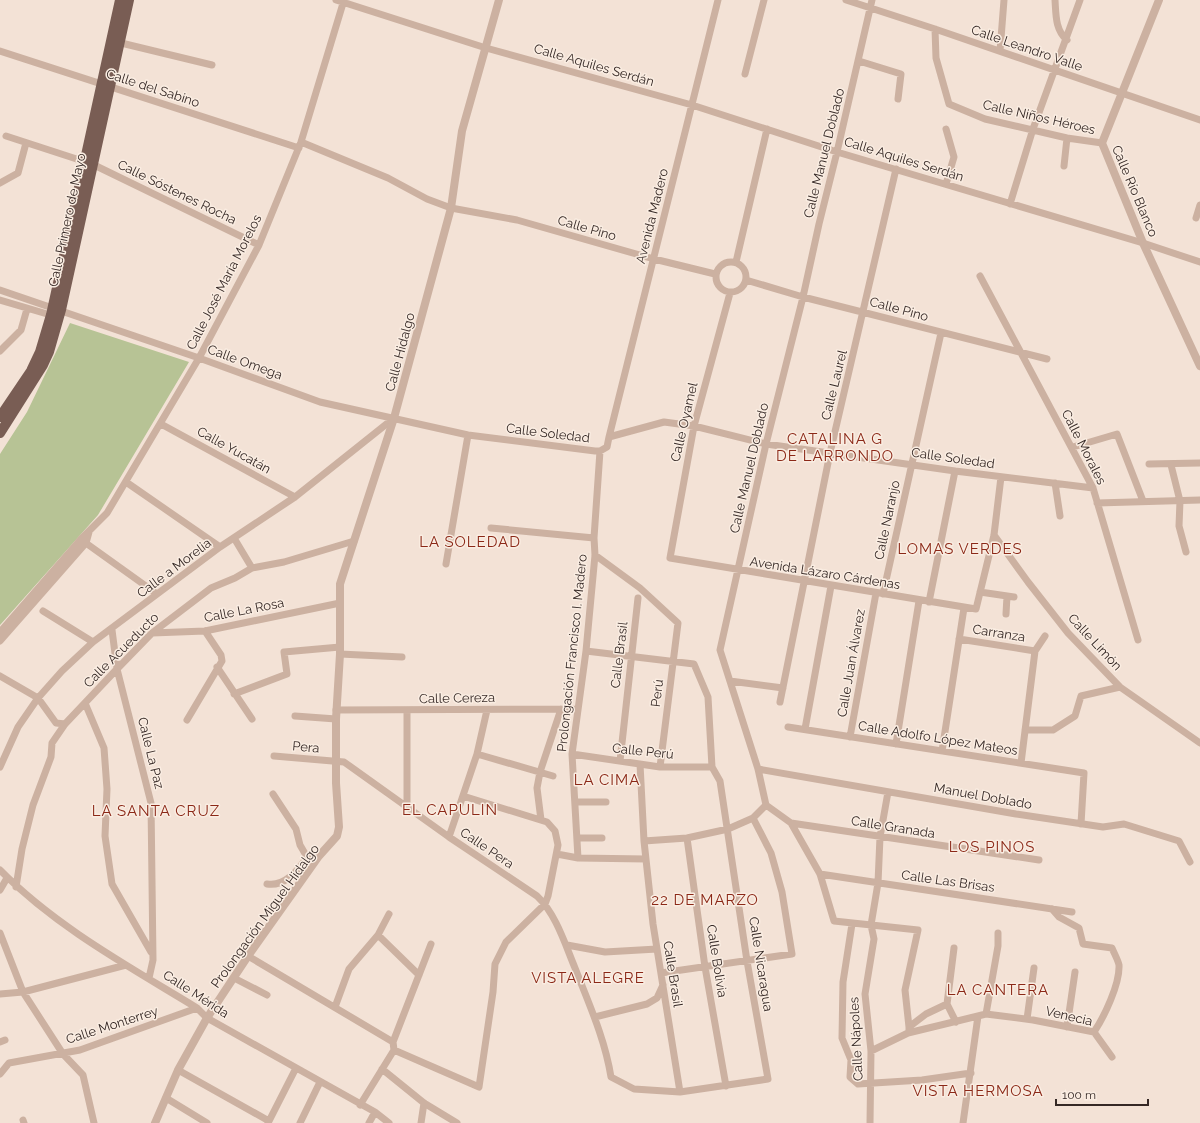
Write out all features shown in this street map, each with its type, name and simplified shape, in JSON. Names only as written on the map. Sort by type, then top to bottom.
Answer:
[{"type":"main road","name":"Calle Primero de Mayo","points":[[0,433],[43,365],[49,352],[115,41],[120,0]]},
{"type":"main road","name":"Calle Primero de Mayo","points":[[115,41],[129,0]]},
{"type":"main road","name":"Calle Primero de Mayo","points":[[0,417],[30,371],[58,313]]},
{"type":"street","name":"Calle Hidalgo","points":[[336,710],[340,650],[340,584],[394,418],[451,208],[462,131],[499,0]]},
{"type":"street","name":"Avenida Madero","points":[[610,437],[718,0]]},
{"type":"street","points":[[745,74],[764,0]]},
{"type":"street","name":"Calle Leandro Valle","points":[[846,0],[935,28],[1121,94],[1200,120]]},
{"type":"street","name":"Calle Manuel Doblado","points":[[764,806],[758,769],[720,650],[766,444],[803,297],[819,224],[838,152],[872,0]]},
{"type":"street","points":[[1000,51],[1004,0]]},
{"type":"street","points":[[1055,0],[1056,22],[1061,35],[1067,40]]},
{"type":"street","points":[[1010,204],[1033,129],[1067,40],[1080,0]]},
{"type":"street","name":"Calle Río Blanco","points":[[1159,0],[1102,142],[1143,243],[1200,366]]},
{"type":"street","name":"Calle Aquiles Serdán","points":[[341,1],[486,48],[692,105],[838,152],[1143,243],[1200,262]]},
{"type":"street","name":"Calle José María Morelos","points":[[0,641],[83,541],[89,531],[107,513],[199,358],[259,246],[300,145],[341,1]]},
{"type":"street","name":"Calle Niños Héroes","points":[[935,28],[936,58],[950,104],[985,119],[1067,138],[1102,142]]},
{"type":"street","points":[[115,41],[212,65]]},
{"type":"street","name":"Calle del Sabino","points":[[0,51],[300,145],[388,178],[428,200],[451,208]]},
{"type":"street","points":[[859,61],[901,74],[898,99]]},
{"type":"street","points":[[736,262],[767,129]]},
{"type":"street","points":[[946,129],[954,157],[946,184]]},
{"type":"street","name":"Calle Sóstenes Rocha","points":[[6,136],[88,163],[259,246]]},
{"type":"street","points":[[1064,166],[1067,138]]},
{"type":"street","points":[[0,183],[18,172],[26,143]]},
{"type":"street","name":"Calle Laurel","points":[[780,702],[830,453],[864,313],[896,169]]},
{"type":"street","points":[[1196,218],[1200,205]]},
{"type":"street","name":"Calle Pino","points":[[451,208],[517,220],[654,259],[715,274]]},
{"type":"street","points":[[736,262],[744,269],[746,280],[740,290],[730,293],[718,286],[715,274],[723,263],[736,262]]},
{"type":"street","name":"Calle Morales","points":[[980,276],[1073,447],[1093,488],[1138,640]]},
{"type":"street","name":"Calle Pino","points":[[746,280],[803,297],[1047,359]]},
{"type":"street","name":"Calle Omega","points":[[0,290],[58,313],[199,358],[320,402],[394,418]]},
{"type":"street","name":"Calle Oyamel","points":[[670,558],[694,426],[730,293]]},
{"type":"street","name":"Calle Omega","points":[[0,300],[27,309],[58,313]]},
{"type":"street","points":[[0,351],[21,330],[27,309]]},
{"type":"street","name":"Calle Naranjo","points":[[879,594],[912,464],[941,333]]},
{"type":"street","name":"Calle Soledad","points":[[394,418],[468,435],[600,451],[607,447],[610,437],[664,422],[694,426],[766,444],[955,471],[1093,488]]},
{"type":"street","name":"Calle a Morelia","points":[[0,766],[18,728],[38,698],[62,671],[93,642],[112,630],[220,547],[295,497],[394,418]]},
{"type":"street","name":"Calle Yucatán","points":[[161,424],[295,497]]},
{"type":"street","points":[[1073,447],[1117,434],[1143,501]]},
{"type":"street","points":[[446,564],[468,435]]},
{"type":"street","name":"Prolongación Francisco I. Madero","points":[[578,858],[572,754],[586,651],[595,555],[594,538],[600,451]]},
{"type":"street","points":[[1149,464],[1171,465],[1200,463]]},
{"type":"street","points":[[1171,465],[1180,500],[1179,526],[1186,552]]},
{"type":"street","points":[[929,602],[955,471]]},
{"type":"street","points":[[1001,477],[994,535],[980,592],[1011,596],[1006,614]]},
{"type":"street","points":[[126,482],[220,547]]},
{"type":"street","points":[[1055,483],[1060,516]]},
{"type":"street","points":[[1097,503],[1200,500]]},
{"type":"street","points":[[491,528],[594,538]]},
{"type":"street","name":"Calle Limón","points":[[994,535],[1068,633],[1120,687],[1200,744]]},
{"type":"street","points":[[234,538],[252,568]]},
{"type":"street","points":[[83,541],[157,594]]},
{"type":"street","name":"Calle José María Morelos","points":[[0,632],[83,541]]},
{"type":"street","name":"Calle Acueducto","points":[[16,887],[22,849],[33,805],[51,757],[52,743],[65,724],[152,633],[211,588],[235,578],[252,568],[284,562],[354,541]]},
{"type":"street","name":"Perú","points":[[595,555],[640,588],[678,623],[660,767]]},
{"type":"street","name":"Avenida Lázaro Cárdenas","points":[[670,558],[964,608],[976,609],[980,592]]},
{"type":"street","points":[[805,729],[831,586]]},
{"type":"street","name":"Calle Juan Álvarez","points":[[850,736],[879,594]]},
{"type":"street","name":"Calle Brasil","points":[[620,761],[638,598]]},
{"type":"street","points":[[896,744],[919,600]]},
{"type":"street","name":"Calle La Rosa","points":[[152,633],[205,630],[340,603]]},
{"type":"street","points":[[942,751],[964,608]]},
{"type":"street","points":[[43,611],[93,642]]},
{"type":"street","name":"Calle La Paz","points":[[112,630],[117,669],[151,803],[154,960],[149,978]]},
{"type":"street","points":[[187,720],[220,664],[221,655],[205,630]]},
{"type":"street","points":[[1021,763],[1035,651],[1045,636]]},
{"type":"street","name":"Carranza","points":[[959,639],[1035,651]]},
{"type":"street","points":[[234,694],[287,674],[284,652],[340,650],[402,657]]},
{"type":"street","points":[[586,651],[694,664],[708,697],[712,767]]},
{"type":"street","points":[[220,664],[234,694],[252,719]]},
{"type":"street","points":[[0,676],[38,698],[56,723],[65,724]]},
{"type":"street","points":[[730,681],[783,688]]},
{"type":"street","points":[[1025,730],[1053,730],[1075,716],[1081,696],[1120,687]]},
{"type":"street","points":[[85,703],[104,748],[107,789],[105,836],[112,884],[150,949],[154,960]]},
{"type":"street","points":[[541,820],[537,788],[540,772],[561,709]]},
{"type":"street","name":"Calle Cereza","points":[[336,710],[577,709]]},
{"type":"street","name":"Prolongación Miguel Hidalgo","points":[[155,1123],[178,1070],[207,1018],[248,956],[319,856],[335,841],[339,827],[336,762],[336,710]]},
{"type":"street","points":[[407,710],[407,806]]},
{"type":"street","points":[[449,837],[477,754],[488,710]]},
{"type":"street","points":[[295,716],[336,719]]},
{"type":"street","name":"Calle Adolfo López Mateos","points":[[788,727],[1084,773],[1081,824]]},
{"type":"street","points":[[477,754],[553,776]]},
{"type":"street","name":"Calle Perú","points":[[572,754],[660,767],[712,767]]},
{"type":"street","name":"Pera","points":[[274,756],[336,762]]},
{"type":"street","name":"Calle Pera","points":[[336,762],[344,762],[449,837],[537,896],[545,904]]},
{"type":"street","name":"Calle Brasil","points":[[640,764],[644,841],[653,924],[680,1092]]},
{"type":"street","name":"Calle Nicaragua","points":[[712,767],[720,781],[747,961],[768,1079],[726,1086]]},
{"type":"street","name":"Manuel Doblado","points":[[758,769],[1081,824],[1103,827],[1124,824],[1179,841],[1190,862]]},
{"type":"street","points":[[880,837],[888,792]]},
{"type":"street","points":[[273,794],[296,829],[300,845],[307,857]]},
{"type":"street","points":[[394,1050],[478,1087],[494,992],[495,964],[506,942],[545,904],[548,896],[558,845],[555,831],[547,822],[463,796]]},
{"type":"street","points":[[575,802],[606,802]]},
{"type":"street","points":[[644,841],[687,838],[728,829],[754,817],[764,806],[791,823],[820,874],[834,921],[918,930],[905,990],[909,1030]]},
{"type":"street","points":[[661,972],[792,954],[782,892],[771,854],[754,817]]},
{"type":"street","name":"Calle Granada","points":[[791,823],[1039,860]]},
{"type":"street","name":"Calle Nápoles","points":[[870,1123],[871,1051],[865,994],[874,939],[871,925],[878,882],[880,837]]},
{"type":"street","points":[[577,838],[602,838]]},
{"type":"street","name":"Calle Bolivia","points":[[687,838],[705,967],[726,1086]]},
{"type":"street","points":[[557,854],[578,858],[646,859]]},
{"type":"street","points":[[266,884],[274,885],[288,880],[307,857],[319,856]]},
{"type":"street","name":"Calle Mérida","points":[[0,870],[16,887],[44,909],[126,965],[198,1008],[207,1018],[375,1112],[389,1123]]},
{"type":"street","name":"Calle Las Brisas","points":[[820,874],[1072,912]]},
{"type":"street","points":[[0,890],[7,878]]},
{"type":"street","points":[[545,904],[567,945],[595,1017],[608,1057],[611,1077],[634,1089],[680,1092],[726,1086]]},
{"type":"street","points":[[1052,909],[1059,917],[1079,928],[1083,944],[1112,948],[1119,965],[1114,989],[1105,1015],[1094,1032]]},
{"type":"street","points":[[336,1008],[349,969],[378,935],[389,914]]},
{"type":"street","points":[[852,924],[843,982],[842,1038],[851,1060],[850,1077],[858,1084],[870,1082],[922,1080],[971,1073]]},
{"type":"street","points":[[0,933],[23,992],[63,1054],[83,1075],[94,1123]]},
{"type":"street","points":[[909,1030],[956,1022],[986,1014],[998,946],[998,933]]},
{"type":"street","points":[[378,935],[419,974]]},
{"type":"street","points":[[360,1104],[394,1050],[393,1042],[431,944]]},
{"type":"street","points":[[567,945],[605,952],[657,949]]},
{"type":"street","points":[[954,948],[947,1004],[956,1022]]},
{"type":"street","points":[[248,956],[393,1042]]},
{"type":"street","points":[[0,994],[23,992],[126,965]]},
{"type":"street","points":[[1027,1019],[1034,968]]},
{"type":"street","points":[[1067,1027],[1074,972]]},
{"type":"street","points":[[234,978],[267,995]]},
{"type":"street","points":[[595,1017],[646,1004],[657,998],[663,986]]},
{"type":"street","points":[[871,1051],[909,1030],[926,1014],[947,1004]]},
{"type":"street","name":"Calle Monterrey","points":[[0,1074],[9,1063],[80,1050],[198,1008]]},
{"type":"street","name":"Venecia","points":[[986,1014],[1027,1019],[1094,1032],[1112,1057]]},
{"type":"street","points":[[963,1123],[978,1016]]},
{"type":"street","points":[[178,1070],[269,1122],[296,1068]]},
{"type":"street","points":[[382,1069],[424,1103],[457,1123]]},
{"type":"street","points":[[300,1123],[320,1082]]},
{"type":"street","points":[[166,1098],[207,1123]]},
{"type":"street","points":[[421,1123],[424,1103]]},
{"type":"street","points":[[369,1123],[375,1112]]},
{"type":"green space","points":[[70,323],[189,362],[98,515],[0,625],[0,454],[27,412]]},
{"type":"district","name":"CATALINA G DE LARRONDO","points":[[835,448]]},
{"type":"district","name":"LA SOLEDAD","points":[[470,542]]},
{"type":"district","name":"LOMAS VERDES","points":[[960,549]]},
{"type":"district","name":"LA CIMA","points":[[607,780]]},
{"type":"district","name":"EL CAPULIN","points":[[450,810]]},
{"type":"district","name":"LA SANTA CRUZ","points":[[156,811]]},
{"type":"district","name":"LOS PINOS","points":[[992,847]]},
{"type":"district","name":"22 DE MARZO","points":[[705,900]]},
{"type":"district","name":"VISTA ALEGRE","points":[[588,978]]},
{"type":"district","name":"LA CANTERA","points":[[998,990]]},
{"type":"district","name":"VISTA HERMOSA","points":[[978,1091]]}]
